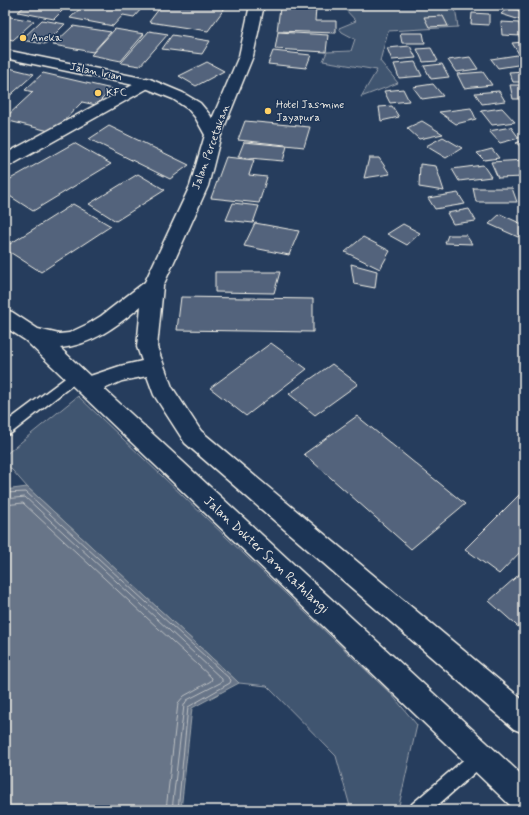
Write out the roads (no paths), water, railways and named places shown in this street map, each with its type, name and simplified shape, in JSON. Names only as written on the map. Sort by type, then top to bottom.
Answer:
[{"type":"main road","name":"Jalan Percetakan","points":[[153,286],[199,186],[213,135],[246,56],[257,5]]},
{"type":"main road","name":"Jalan Irian","points":[[5,54],[147,83],[178,96],[194,106],[202,115],[213,135]]},
{"type":"main road","points":[[5,161],[147,83]]},
{"type":"main road","points":[[32,335],[60,341],[74,339],[86,334],[105,322],[153,286]]},
{"type":"main road","points":[[153,286],[147,347],[162,389],[193,437],[524,719]]},
{"type":"main road","name":"Jalan Dokter Sam Ratulangi","points":[[5,317],[32,335],[82,381],[524,797]]},
{"type":"main road","points":[[82,381],[107,377],[130,370],[154,367]]},
{"type":"lane","points":[[5,430],[82,381]]},
{"type":"lane","points":[[418,810],[481,756]]},
{"type":"water","points":[[27,487],[239,683],[192,708],[181,810],[5,810],[5,490]]},
{"type":"place","name":"Aneka","points":[[23,38]]},
{"type":"place","name":"KFC","points":[[98,93]]},
{"type":"place","name":"Hotel Jasmine Jayapura","points":[[268,111]]}]
